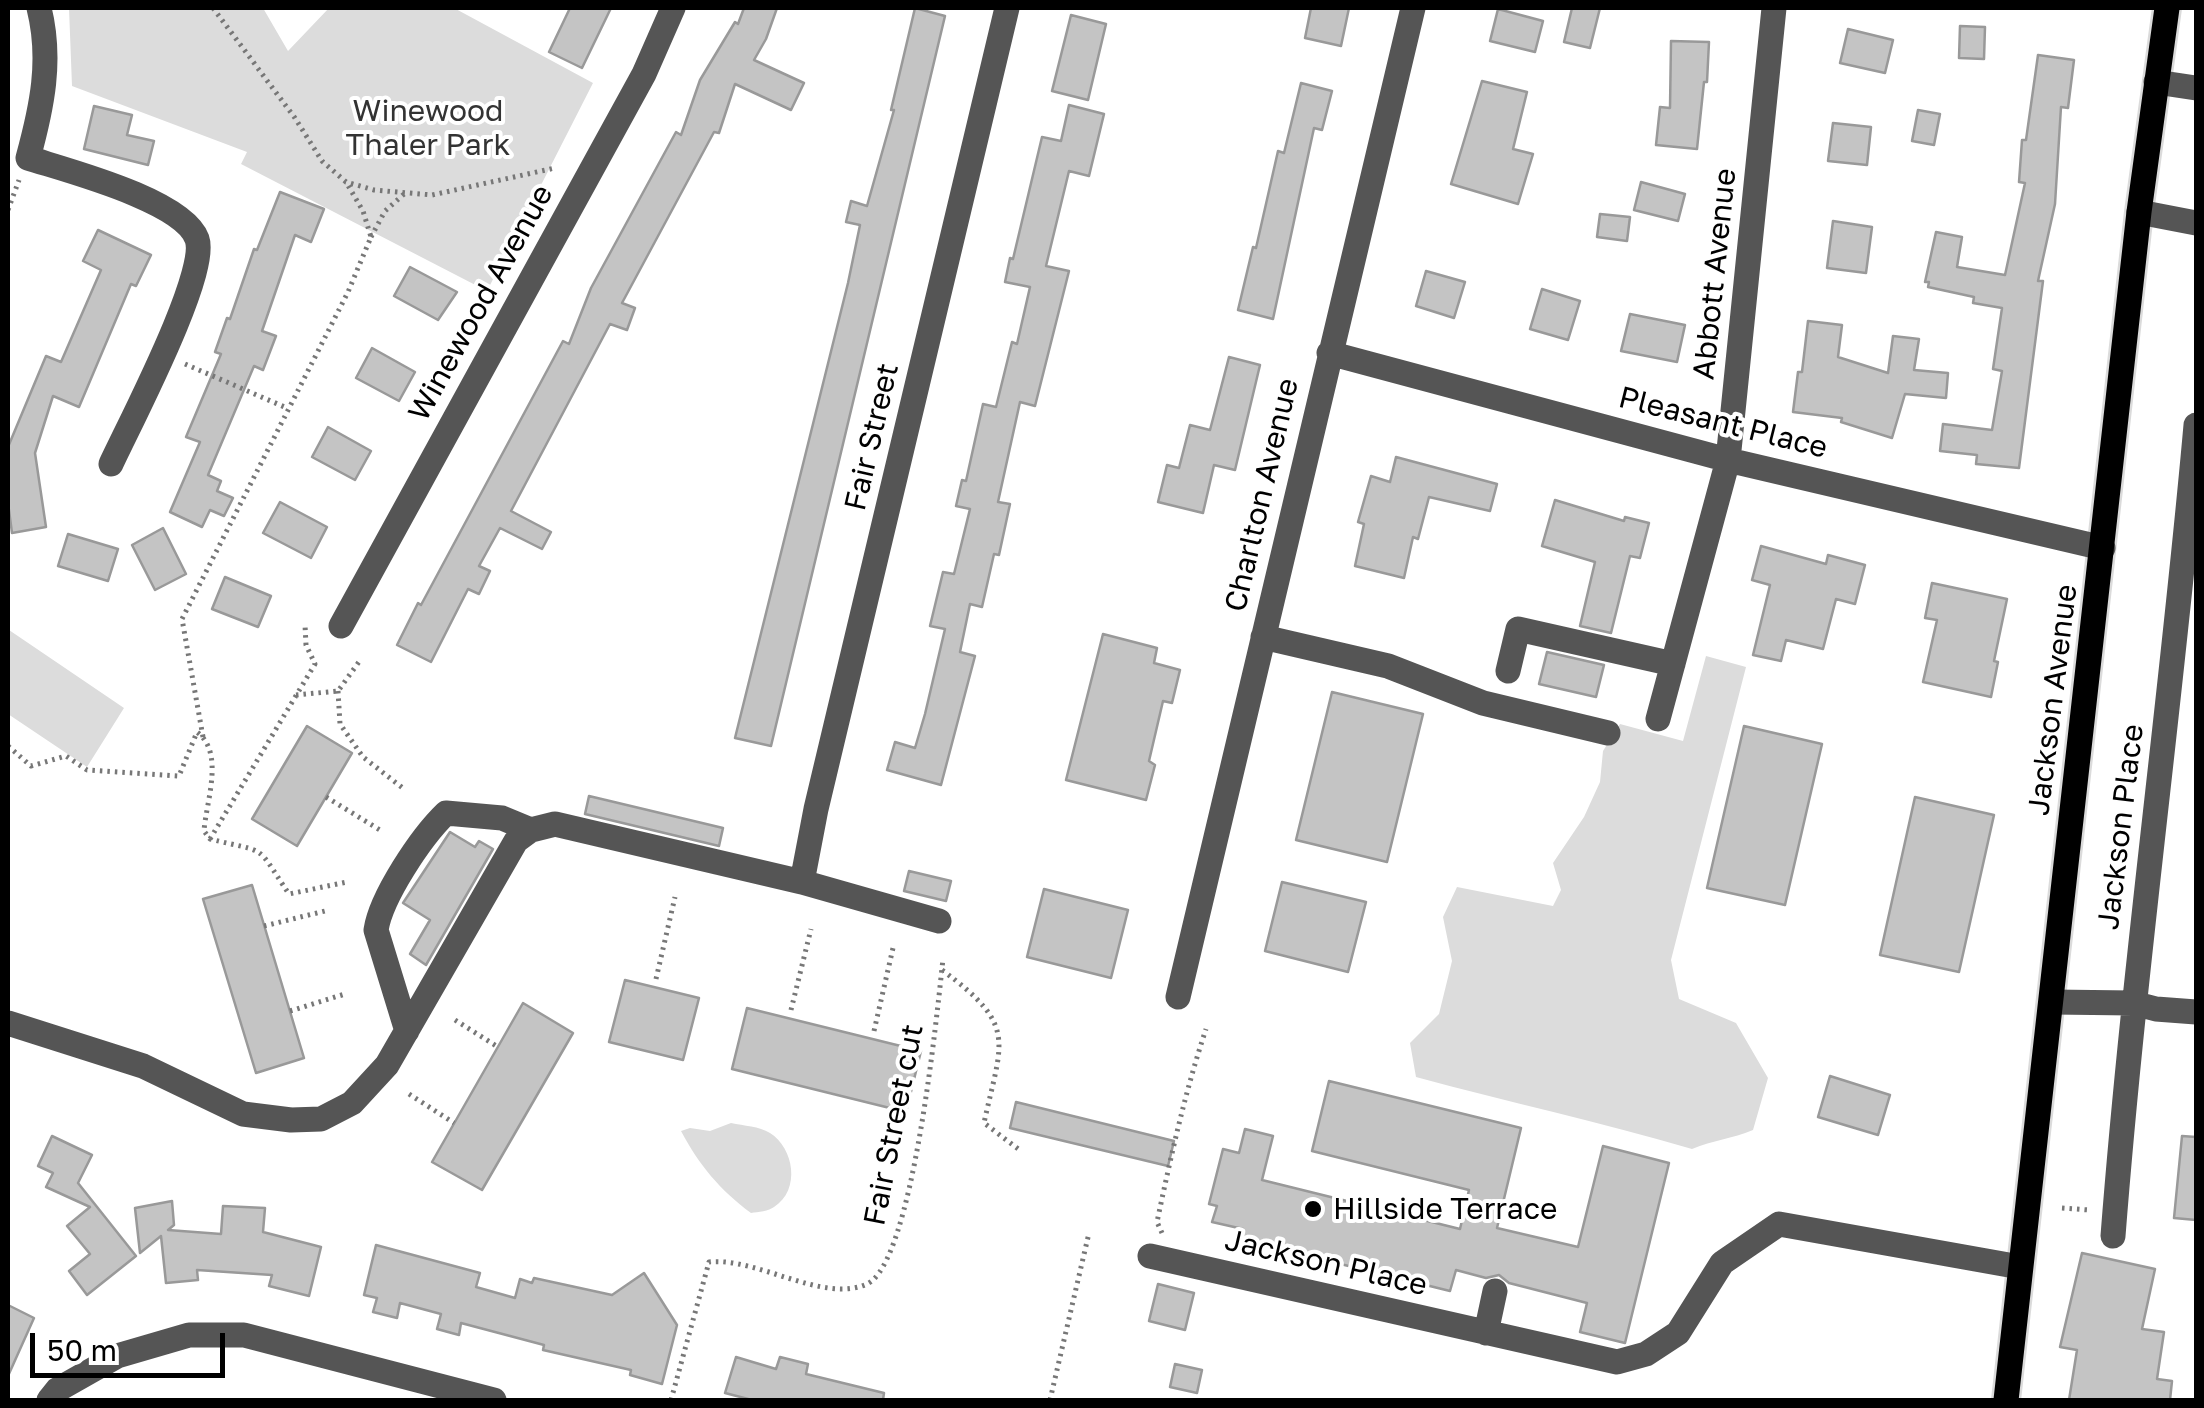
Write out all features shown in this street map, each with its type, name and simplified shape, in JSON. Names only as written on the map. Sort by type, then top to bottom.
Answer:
[{"type":"main road","name":"Jackson Avenue","points":[[2006,1400],[2140,212],[2167,8]]},
{"type":"street","points":[[40,8],[47,38],[43,102],[24,168],[118,186],[172,213],[196,236],[199,257],[189,293],[111,464]]},
{"type":"street","name":"Winewood Avenue","points":[[341,626],[644,74],[674,8]]},
{"type":"street","name":"Fair Street","points":[[802,882],[1008,8]]},
{"type":"street","name":"Charlton Avenue","points":[[1178,997],[1328,352],[1413,8]]},
{"type":"street","name":"Abbott Avenue","points":[[1658,719],[1728,460],[1774,8]]},
{"type":"street","points":[[2156,82],[2196,88]]},
{"type":"street","points":[[2140,212],[2196,223]]},
{"type":"street","name":"Pleasant Place","points":[[1328,352],[1728,460],[2103,548]]},
{"type":"street","name":"Jackson Place","points":[[2113,1236],[2134,1003],[2189,594],[2196,426]]},
{"type":"street","points":[[1508,671],[1518,629],[1672,664]]},
{"type":"street","points":[[1263,636],[1388,666],[1483,703],[1608,733]]},
{"type":"street","points":[[406,1031],[376,930],[378,913],[432,826],[446,814],[502,818],[530,830]]},
{"type":"street","points":[[8,1023],[143,1066],[242,1114],[321,1119],[352,1102],[387,1065],[516,841],[530,830],[554,824],[802,882],[939,921]]},
{"type":"street","points":[[2052,1002],[2134,1003],[2196,1012]]},
{"type":"street","name":"Jackson Place","points":[[1162,1259],[1617,1362],[1646,1354],[1678,1333],[1722,1263],[1779,1224],[2020,1267]]},
{"type":"street","points":[[1486,1333],[1496,1291]]},
{"type":"street","points":[[49,1400],[57,1390],[117,1356],[190,1334],[244,1335],[494,1400]]},
{"type":"path","points":[[213,8],[322,161],[346,182],[363,211],[371,237]]},
{"type":"path","points":[[8,210],[24,168]]},
{"type":"path","points":[[346,182],[404,194],[432,195],[556,168]]},
{"type":"path","points":[[346,882],[289,894],[265,854],[249,846],[210,839],[204,831],[213,776],[182,619],[348,292],[371,237],[385,211],[404,194]]},
{"type":"path","points":[[161,354],[288,408]]},
{"type":"path","points":[[210,839],[315,664],[306,645],[305,625]]},
{"type":"path","points":[[361,659],[338,690],[340,724],[363,757],[404,789]]},
{"type":"path","points":[[296,695],[338,690]]},
{"type":"path","points":[[8,746],[32,766],[66,756],[87,770],[179,776],[196,732],[204,737]]},
{"type":"path","points":[[326,797],[380,830]]},
{"type":"path","points":[[656,979],[675,897]]},
{"type":"path","points":[[264,926],[329,910]]},
{"type":"path","points":[[791,1010],[811,928]]},
{"type":"path","points":[[874,1031],[892,948]]},
{"type":"path","name":"Fair Street cut","points":[[671,1400],[710,1262],[729,1260],[830,1289],[867,1284],[885,1267],[924,1114],[940,1007],[942,959]]},
{"type":"path","points":[[942,970],[994,1019],[1002,1041],[984,1123],[1021,1151]]},
{"type":"path","points":[[290,1011],[345,994]]},
{"type":"path","points":[[455,1020],[498,1047]]},
{"type":"path","points":[[1162,1259],[1157,1222],[1188,1082],[1206,1029]]},
{"type":"path","points":[[410,1094],[454,1123]]},
{"type":"path","points":[[2062,1208],[2097,1211]]},
{"type":"path","points":[[1050,1400],[1090,1233]]},
{"type":"green space","name":"Winewood Thaler Park","points":[[69,8],[263,8],[288,51],[329,8],[454,8],[593,83],[487,291],[241,164],[247,152],[72,86]]},
{"type":"green space","points":[[9,630],[124,708],[87,767],[8,714]]},
{"type":"green space","points":[[1706,656],[1746,667],[1671,960],[1679,999],[1736,1023],[1768,1078],[1753,1130],[1692,1149],[1416,1077],[1410,1043],[1439,1014],[1452,961],[1443,917],[1457,887],[1553,906],[1561,890],[1553,863],[1584,817],[1600,782],[1603,751],[1620,724],[1683,741]]},
{"type":"green space","points":[[731,1123],[766,1131],[785,1148],[791,1180],[783,1200],[772,1208],[751,1213],[740,1204],[711,1176],[681,1131],[710,1131]]},
{"type":"building","points":[[570,8],[611,8],[582,68],[549,52]]},
{"type":"building","points":[[744,8],[777,8],[754,60],[804,83],[791,110],[735,84],[719,133],[714,132],[622,303],[635,308],[627,330],[610,324],[511,511],[551,532],[542,549],[500,528],[479,566],[490,571],[479,594],[468,589],[431,662],[397,645],[563,341],[569,344],[591,288],[676,132],[681,135],[700,80],[735,22],[738,24]]},
{"type":"building","points":[[915,8],[945,16],[771,746],[735,738],[848,283],[860,225],[846,222],[851,201],[867,206],[894,110]]},
{"type":"building","points":[[1311,8],[1349,8],[1341,46],[1305,38]]},
{"type":"building","points":[[1572,8],[1600,8],[1590,48],[1564,42]]},
{"type":"building","points":[[1498,9],[1543,21],[1535,52],[1490,41]]},
{"type":"building","points":[[1071,15],[1106,24],[1088,100],[1052,91]]},
{"type":"building","points":[[1960,26],[1985,27],[1984,59],[1959,58]]},
{"type":"building","points":[[1848,29],[1893,40],[1885,73],[1840,63]]},
{"type":"building","points":[[1671,41],[1709,42],[1697,149],[1656,145],[1660,107],[1670,108]]},
{"type":"building","points":[[2038,55],[2074,60],[2068,108],[2061,107],[2055,204],[2038,281],[2043,281],[2019,468],[1976,464],[1977,455],[1940,451],[1943,424],[1992,430],[2002,371],[1993,369],[2002,308],[1973,303],[1974,297],[1928,287],[1929,282],[1925,282],[1936,232],[1962,237],[1957,267],[2005,275],[2025,183],[2019,182],[2022,140],[2026,140]]},
{"type":"building","points":[[1482,81],[1527,92],[1513,149],[1533,154],[1518,204],[1451,184]]},
{"type":"building","points":[[1301,83],[1332,91],[1322,130],[1314,128],[1273,319],[1238,310],[1278,151],[1284,153]]},
{"type":"building","points":[[1069,105],[1104,114],[1089,176],[1069,171],[1046,266],[1069,271],[1035,406],[1020,402],[998,502],[1010,504],[982,607],[970,604],[960,652],[975,656],[941,785],[887,770],[895,742],[915,748],[925,714],[945,629],[930,626],[943,572],[954,574],[970,509],[956,506],[962,480],[966,481],[983,404],[996,407],[1012,342],[1017,344],[1030,287],[1005,282],[1010,258],[1013,259],[1042,137],[1061,141]]},
{"type":"building","points":[[94,106],[132,115],[127,135],[154,141],[148,165],[84,149]]},
{"type":"building","points":[[1918,110],[1940,114],[1934,145],[1912,141]]},
{"type":"building","points":[[1833,123],[1871,127],[1867,165],[1828,161]]},
{"type":"building","points":[[1641,182],[1685,194],[1678,221],[1634,210]]},
{"type":"building","points":[[280,192],[324,209],[311,242],[295,235],[262,331],[276,336],[263,370],[254,366],[208,475],[221,481],[217,491],[233,498],[224,516],[210,510],[202,527],[170,512],[200,442],[186,437],[221,354],[215,352],[227,318],[230,319],[254,249],[257,250]]},
{"type":"building","points":[[1600,214],[1630,217],[1627,241],[1597,237]]},
{"type":"building","points":[[1833,221],[1872,227],[1866,273],[1827,268]]},
{"type":"building","points":[[98,230],[151,255],[136,286],[131,284],[79,407],[53,396],[35,453],[46,527],[12,533],[8,447],[46,356],[61,362],[101,270],[83,261]]},
{"type":"building","points":[[410,267],[457,292],[438,320],[394,296]]},
{"type":"building","points":[[1426,271],[1465,282],[1454,318],[1416,306]]},
{"type":"building","points":[[1542,289],[1580,301],[1568,340],[1530,329]]},
{"type":"building","points":[[1630,314],[1685,325],[1677,362],[1621,351]]},
{"type":"building","points":[[1808,321],[1842,325],[1838,357],[1888,373],[1893,336],[1919,339],[1914,370],[1948,373],[1946,398],[1905,394],[1892,438],[1841,422],[1842,418],[1793,412]]},
{"type":"building","points":[[372,348],[415,372],[399,401],[356,378]]},
{"type":"building","points":[[1229,357],[1260,365],[1235,470],[1214,465],[1203,513],[1158,502],[1167,465],[1179,468],[1190,425],[1210,430]]},
{"type":"building","points":[[328,427],[371,451],[355,480],[312,457]]},
{"type":"building","points":[[1396,457],[1497,484],[1490,511],[1429,497],[1418,539],[1413,537],[1404,578],[1355,566],[1364,524],[1358,522],[1371,476],[1390,482]]},
{"type":"building","points":[[1555,500],[1624,521],[1625,517],[1649,523],[1640,558],[1630,556],[1611,633],[1580,626],[1595,562],[1542,546]]},
{"type":"building","points":[[280,502],[327,527],[311,558],[263,533]]},
{"type":"building","points":[[163,528],[186,574],[155,590],[132,545]]},
{"type":"building","points":[[68,534],[118,549],[108,581],[58,566]]},
{"type":"building","points":[[1761,546],[1826,564],[1828,555],[1865,565],[1855,604],[1836,599],[1823,649],[1786,640],[1781,661],[1753,655],[1770,585],[1752,580]]},
{"type":"building","points":[[225,577],[271,596],[258,627],[212,609]]},
{"type":"building","points":[[1932,583],[2007,599],[1991,697],[1923,682],[1937,620],[1925,618]]},
{"type":"building","points":[[1103,634],[1157,648],[1154,663],[1180,670],[1172,703],[1163,701],[1149,761],[1155,765],[1146,800],[1066,780]]},
{"type":"building","points":[[1547,652],[1604,665],[1596,697],[1539,684]]},
{"type":"building","points":[[1332,692],[1423,714],[1387,862],[1296,840]]},
{"type":"building","points":[[307,726],[352,753],[297,846],[252,819]]},
{"type":"building","points":[[1744,726],[1822,744],[1785,905],[1707,888]]},
{"type":"building","points":[[589,796],[723,828],[719,846],[585,814]]},
{"type":"building","points":[[1915,797],[1994,815],[1959,972],[1880,955]]},
{"type":"building","points":[[450,832],[475,847],[479,841],[493,849],[426,965],[410,954],[430,920],[403,903]]},
{"type":"building","points":[[909,871],[951,881],[946,901],[904,891]]},
{"type":"building","points":[[1282,882],[1366,902],[1348,972],[1265,951]]},
{"type":"building","points":[[252,885],[304,1058],[256,1073],[203,899]]},
{"type":"building","points":[[1044,889],[1128,910],[1111,978],[1027,957]]},
{"type":"building","points":[[625,980],[699,998],[683,1060],[609,1042]]},
{"type":"building","points":[[523,1003],[573,1033],[482,1190],[432,1162]]},
{"type":"building","points":[[747,1008],[921,1051],[906,1112],[732,1069]]},
{"type":"building","points":[[1830,1076],[1890,1095],[1878,1135],[1818,1117]]},
{"type":"building","name":"Hillside Terrace","points":[[1329,1081],[1521,1128],[1497,1228],[1578,1247],[1603,1146],[1669,1163],[1625,1343],[1580,1332],[1587,1303],[1509,1283],[1499,1275],[1486,1278],[1456,1270],[1450,1291],[1239,1239],[1243,1229],[1212,1222],[1217,1206],[1209,1204],[1223,1149],[1239,1153],[1245,1129],[1273,1136],[1262,1180],[1460,1229],[1469,1190],[1312,1151]]},
{"type":"building","points":[[1016,1102],[1174,1141],[1168,1166],[1010,1128]]},
{"type":"building","points":[[52,1136],[92,1155],[78,1183],[136,1256],[87,1295],[69,1271],[90,1254],[67,1226],[90,1207],[46,1187],[53,1173],[38,1166]]},
{"type":"building","points":[[2182,1136],[2196,1137],[2196,1220],[2174,1218]]},
{"type":"building","points":[[172,1201],[174,1225],[168,1230],[221,1234],[223,1206],[265,1208],[263,1232],[321,1247],[309,1296],[269,1286],[272,1275],[197,1270],[198,1280],[166,1283],[161,1236],[140,1253],[135,1208]]},
{"type":"building","points":[[376,1245],[480,1273],[476,1287],[515,1298],[520,1279],[532,1283],[534,1278],[612,1295],[644,1273],[677,1325],[662,1384],[630,1375],[631,1370],[543,1350],[544,1345],[461,1323],[459,1335],[437,1329],[441,1314],[400,1303],[397,1318],[373,1312],[377,1298],[364,1295]]},
{"type":"building","points":[[2082,1253],[2155,1269],[2142,1329],[2164,1332],[2157,1379],[2172,1381],[2170,1400],[2069,1400],[2077,1350],[2060,1347]]},
{"type":"building","points":[[1158,1284],[1194,1293],[1185,1330],[1149,1321]]},
{"type":"building","points":[[8,1305],[34,1318],[8,1376]]},
{"type":"building","points":[[736,1357],[776,1369],[780,1357],[808,1364],[806,1374],[884,1393],[883,1400],[752,1400],[725,1393]]},
{"type":"building","points":[[1175,1364],[1202,1370],[1197,1393],[1170,1387]]},
{"type":"place","name":"Hillside Terrace","points":[[1313,1209]]}]
